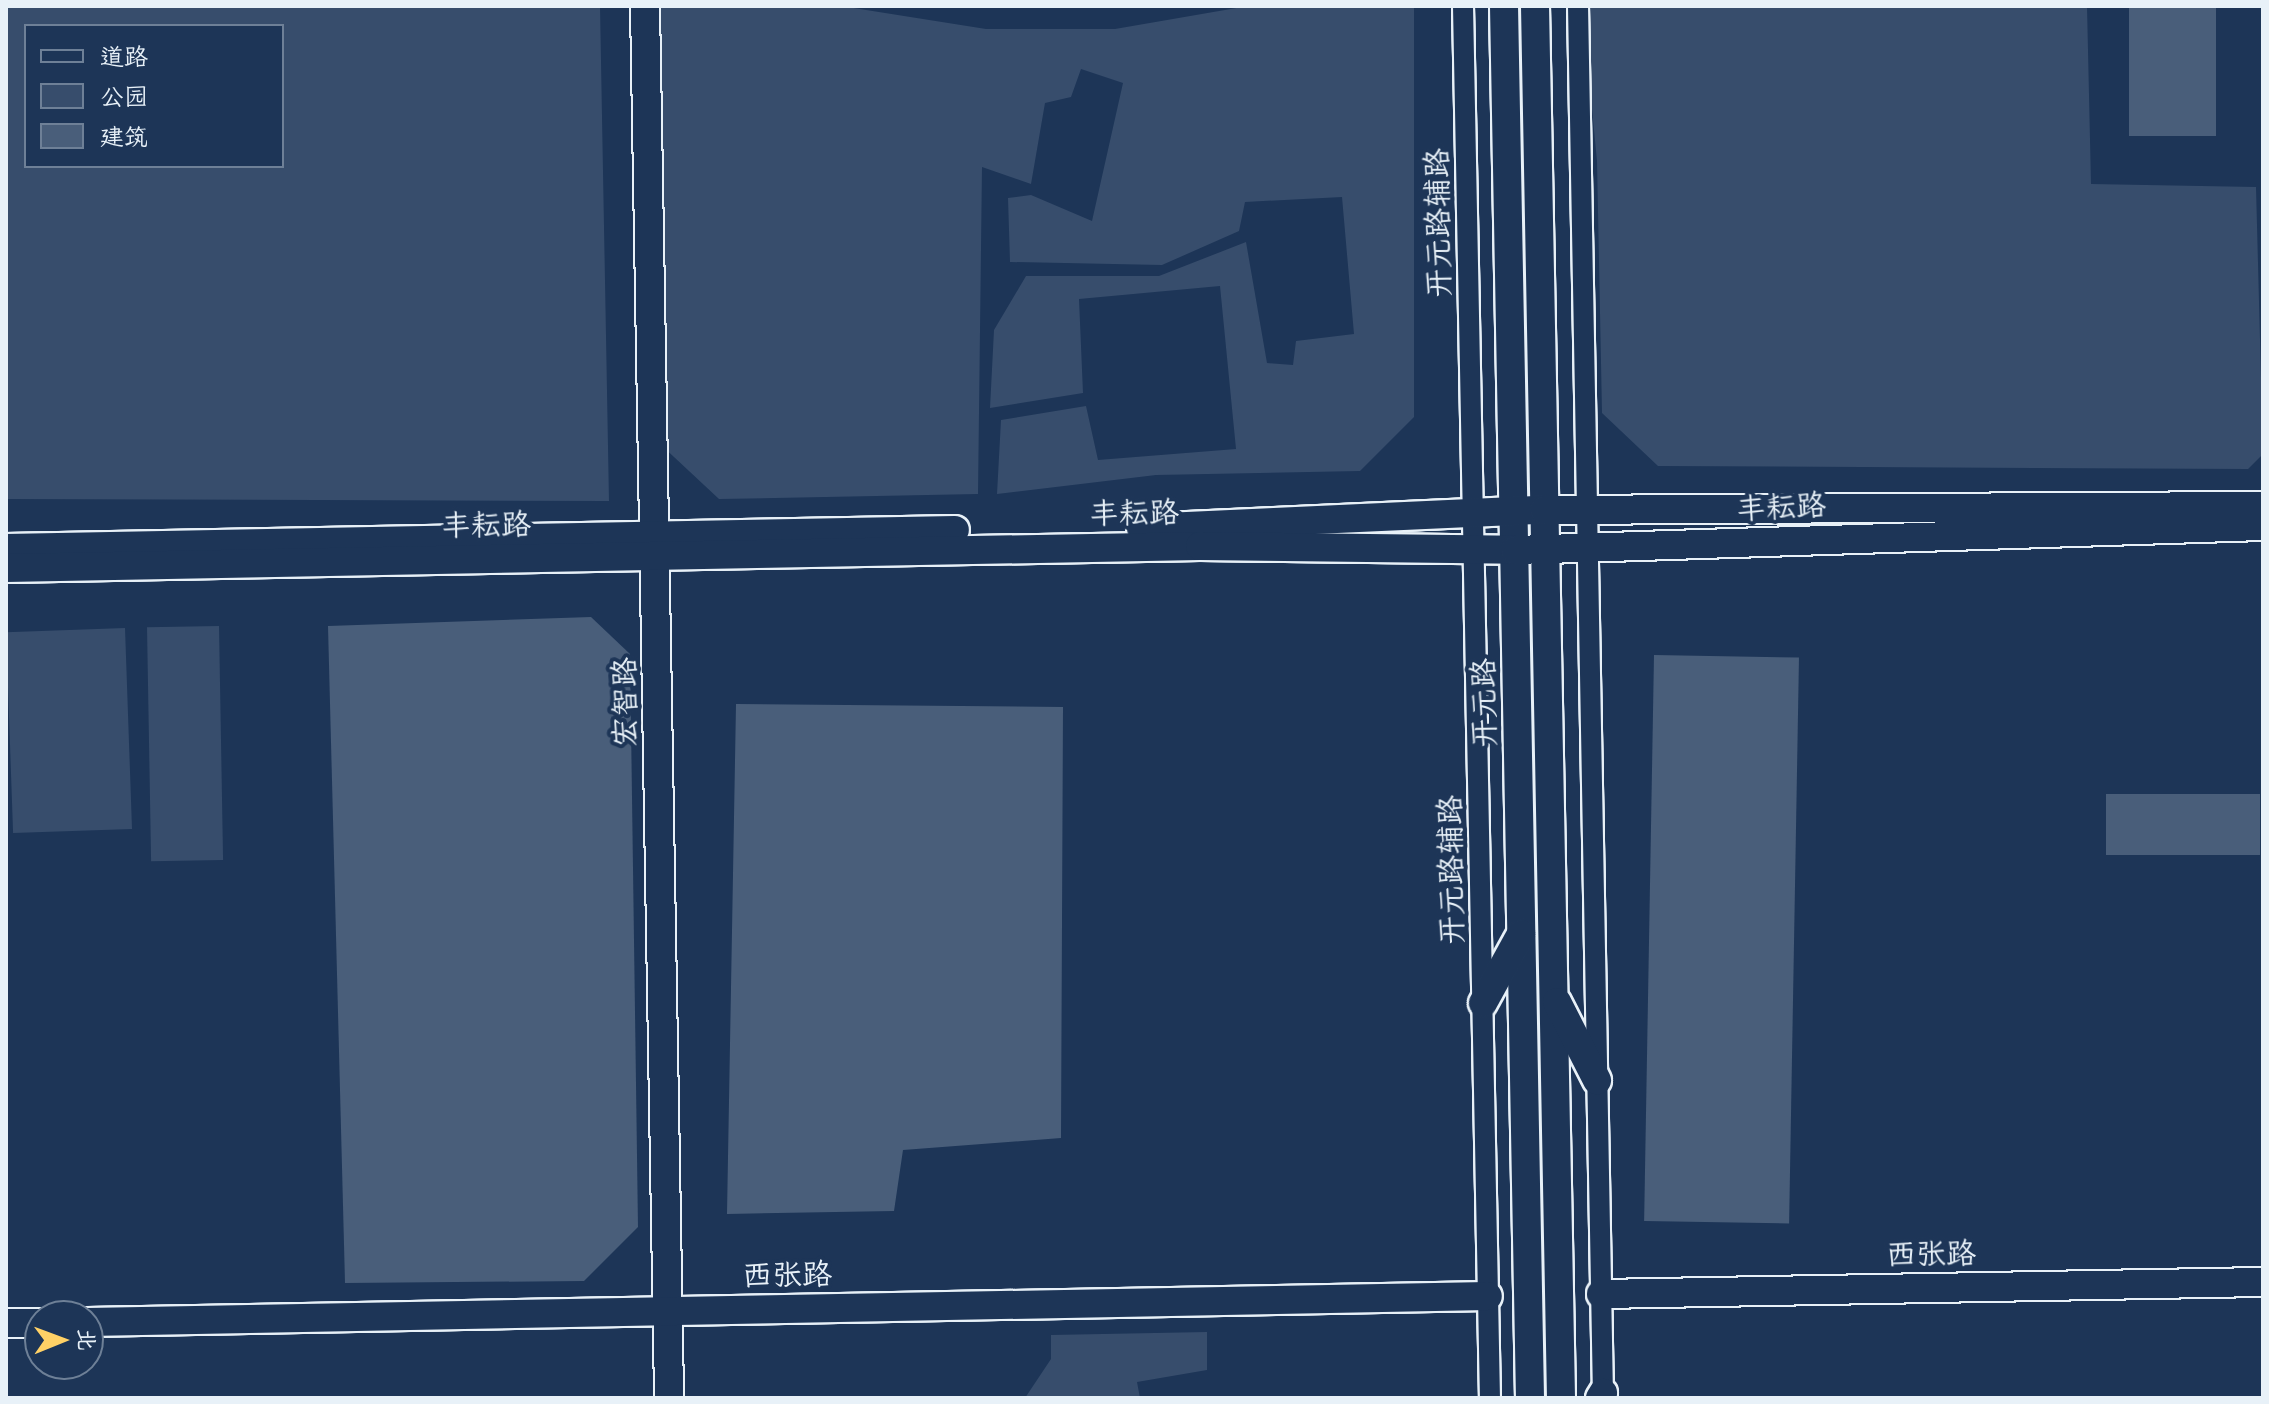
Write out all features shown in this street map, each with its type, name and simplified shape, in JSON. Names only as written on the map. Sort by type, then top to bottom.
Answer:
[{"type":"street","name":"宏智路","points":[[645,6],[669,1398]]},
{"type":"street","name":"开元路辅路","points":[[1463,6],[1490,1398]]},
{"type":"street","name":"开元路","points":[[1504,6],[1530,1398]]},
{"type":"street","points":[[1535,6],[1561,1398]]},
{"type":"street","points":[[1578,6],[1602,1396]]},
{"type":"street","name":"丰耘路","points":[[6,568],[1167,527],[1290,516],[1514,514],[1544,510],[1879,514],[2263,506]]},
{"type":"street","name":"丰耘路","points":[[6,548],[1200,546],[1475,551],[1545,546],[2263,526]]},
{"type":"street","points":[[1483,1003],[1522,933]]},
{"type":"street","points":[[1553,996],[1597,1080]]},
{"type":"street","name":"西张路","points":[[1601,1294],[2263,1282]]},
{"type":"street","name":"西张路","points":[[104,1322],[1488,1296]]},
{"type":"green space","points":[[6,6],[600,6],[609,501],[6,499]]},
{"type":"green space","points":[[652,6],[841,6],[986,29],[1115,29],[1248,6],[1414,6],[1414,417],[1360,471],[1156,475],[997,494],[1001,420],[1086,406],[1098,460],[1236,449],[1220,286],[1079,299],[1083,393],[990,408],[994,330],[1026,276],[1159,276],[1246,242],[1267,363],[1293,365],[1296,341],[1354,334],[1342,197],[1245,202],[1239,231],[1162,265],[1010,262],[1008,198],[1031,195],[1092,221],[1123,83],[1081,69],[1071,97],[1045,103],[1031,184],[982,167],[978,494],[719,499],[659,443]]},
{"type":"green space","points":[[1582,6],[2087,6],[2091,184],[2256,187],[2263,454],[2248,469],[1658,466],[1602,413],[1597,161]]},
{"type":"green space","points":[[219,626],[223,860],[151,861],[147,627]]},
{"type":"green space","points":[[125,628],[132,829],[13,833],[6,632]]},
{"type":"green space","points":[[1207,1332],[1207,1370],[1137,1382],[1140,1398],[1025,1398],[1051,1359],[1051,1335]]},
{"type":"building","points":[[2129,6],[2216,6],[2216,136],[2129,136]]},
{"type":"building","points":[[591,617],[630,654],[638,1227],[584,1281],[345,1283],[328,626]]},
{"type":"building","points":[[1654,655],[1799,658],[1789,1223],[1644,1221]]},
{"type":"building","points":[[736,704],[1063,707],[1061,1138],[903,1150],[894,1211],[727,1214]]},
{"type":"building","points":[[2106,794],[2260,794],[2260,855],[2106,855]]}]
